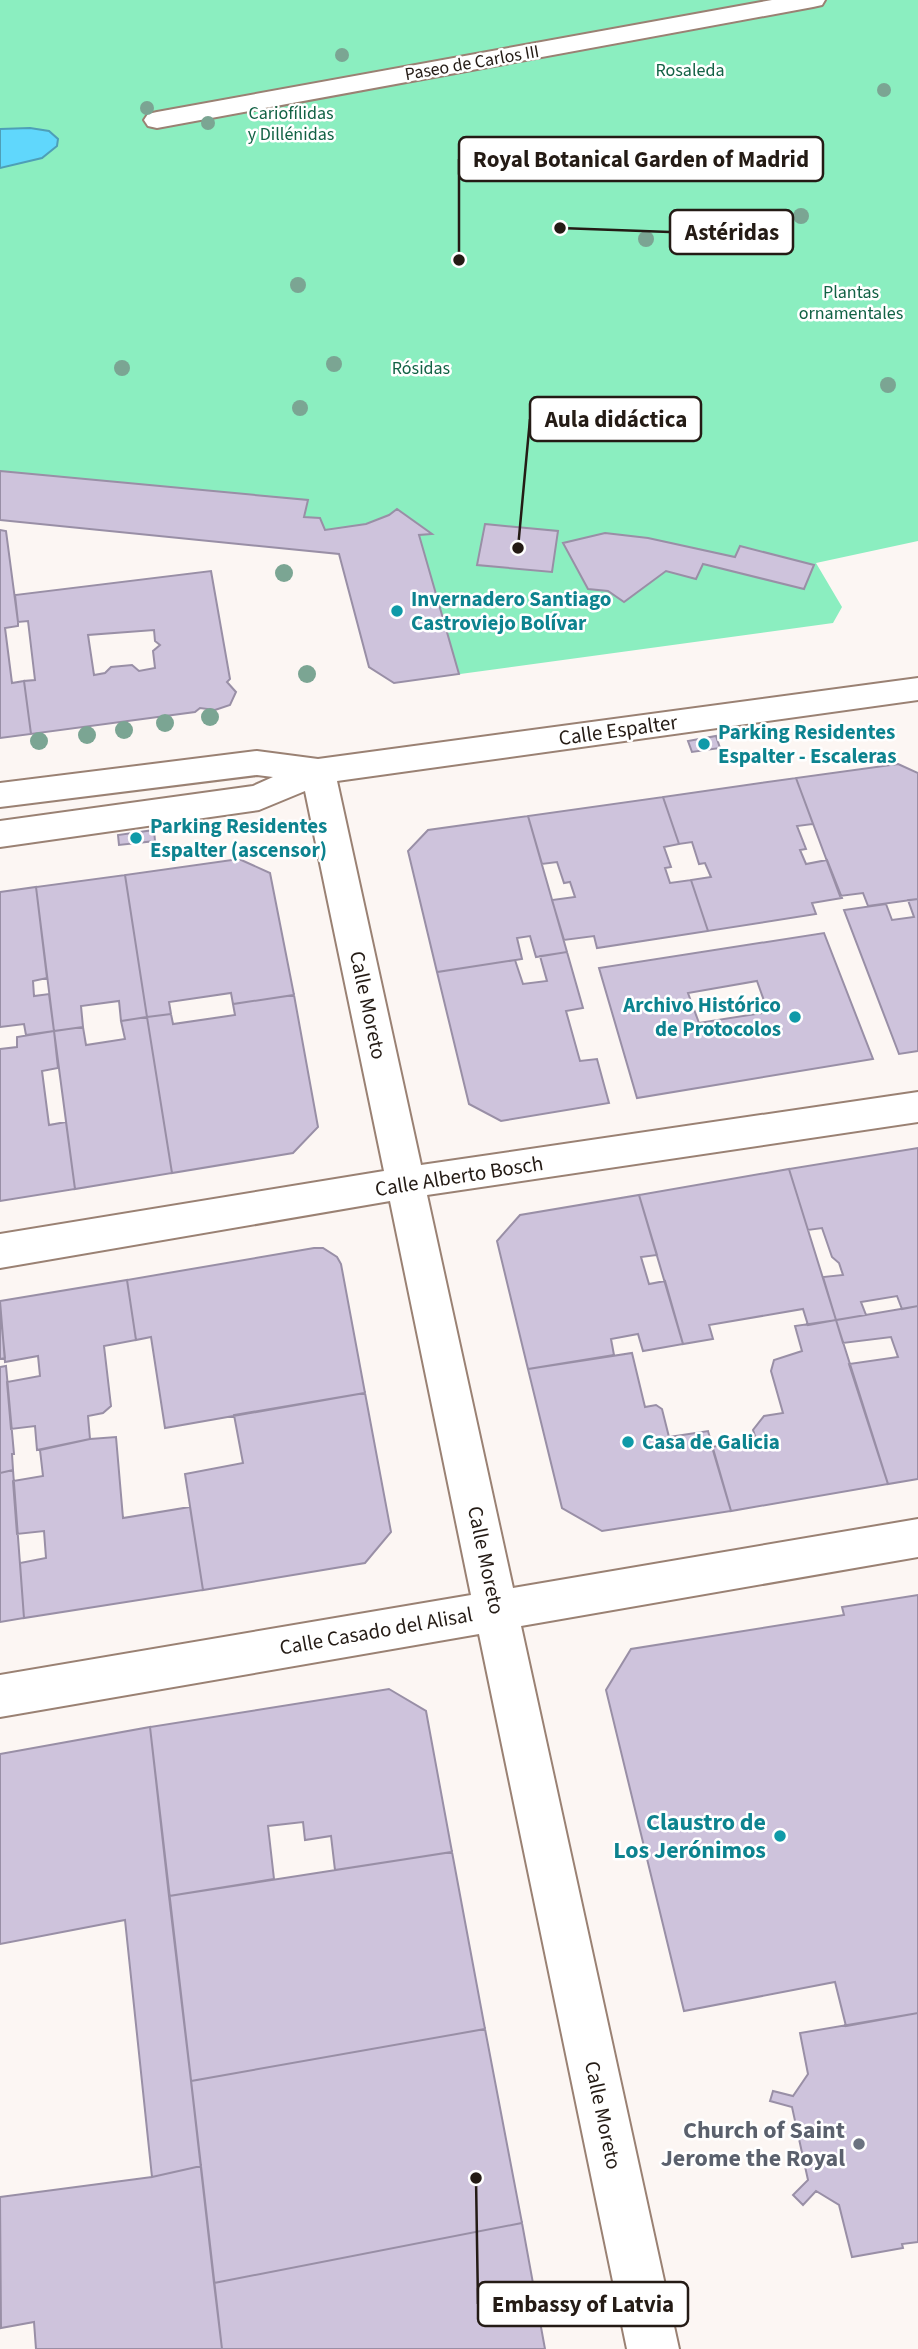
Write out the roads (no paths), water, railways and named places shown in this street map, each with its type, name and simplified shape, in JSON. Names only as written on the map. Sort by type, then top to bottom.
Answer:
[{"type":"street","name":"Paseo de Carlos III","points":[[157,120],[813,0]]},
{"type":"street","name":"Calle Espalter","points":[[0,794],[257,763],[318,771],[918,689]]},
{"type":"street","name":"Calle Espalter","points":[[0,834],[259,798],[318,771]]},
{"type":"street","name":"Calle Moreto","points":[[318,771],[653,2349]]},
{"type":"street","name":"Calle Alberto Bosch","points":[[0,1251],[405,1183],[918,1107]]},
{"type":"street","name":"Calle Casado del Alisal","points":[[0,1696],[918,1538]]},
{"type":"water","points":[[30,128],[49,131],[58,139],[57,146],[42,158],[0,168],[0,129]]},
{"type":"place","name":"Astéridas","points":[[560,228]]},
{"type":"place","name":"Royal Botanical Garden of Madrid","points":[[459,260]]},
{"type":"place","name":"Aula didáctica","points":[[518,548]]},
{"type":"place","name":"Invernadero Santiago Castroviejo Bolívar","points":[[397,611]]},
{"type":"place","name":"Parking Residentes Espalter - Escaleras","points":[[704,744]]},
{"type":"place","name":"Parking Residentes Espalter (ascensor)","points":[[136,838]]},
{"type":"place","name":"Archivo Histórico de Protocolos","points":[[795,1017]]},
{"type":"place","name":"Casa de Galicia","points":[[628,1442]]},
{"type":"place","name":"Claustro de Los Jerónimos","points":[[780,1836]]},
{"type":"place","name":"Church of Saint Jerome the Royal","points":[[859,2144]]},
{"type":"place","name":"Embassy of Latvia","points":[[476,2178]]},
{"type":"park label","name":"Rosaleda","points":[[690,70]]},
{"type":"park label","name":"Cariofílidas y Dillénidas","points":[[291,123]]},
{"type":"park label","name":"Plantas ornamentales","points":[[851,302]]},
{"type":"park label","name":"Rósidas","points":[[421,368]]}]
